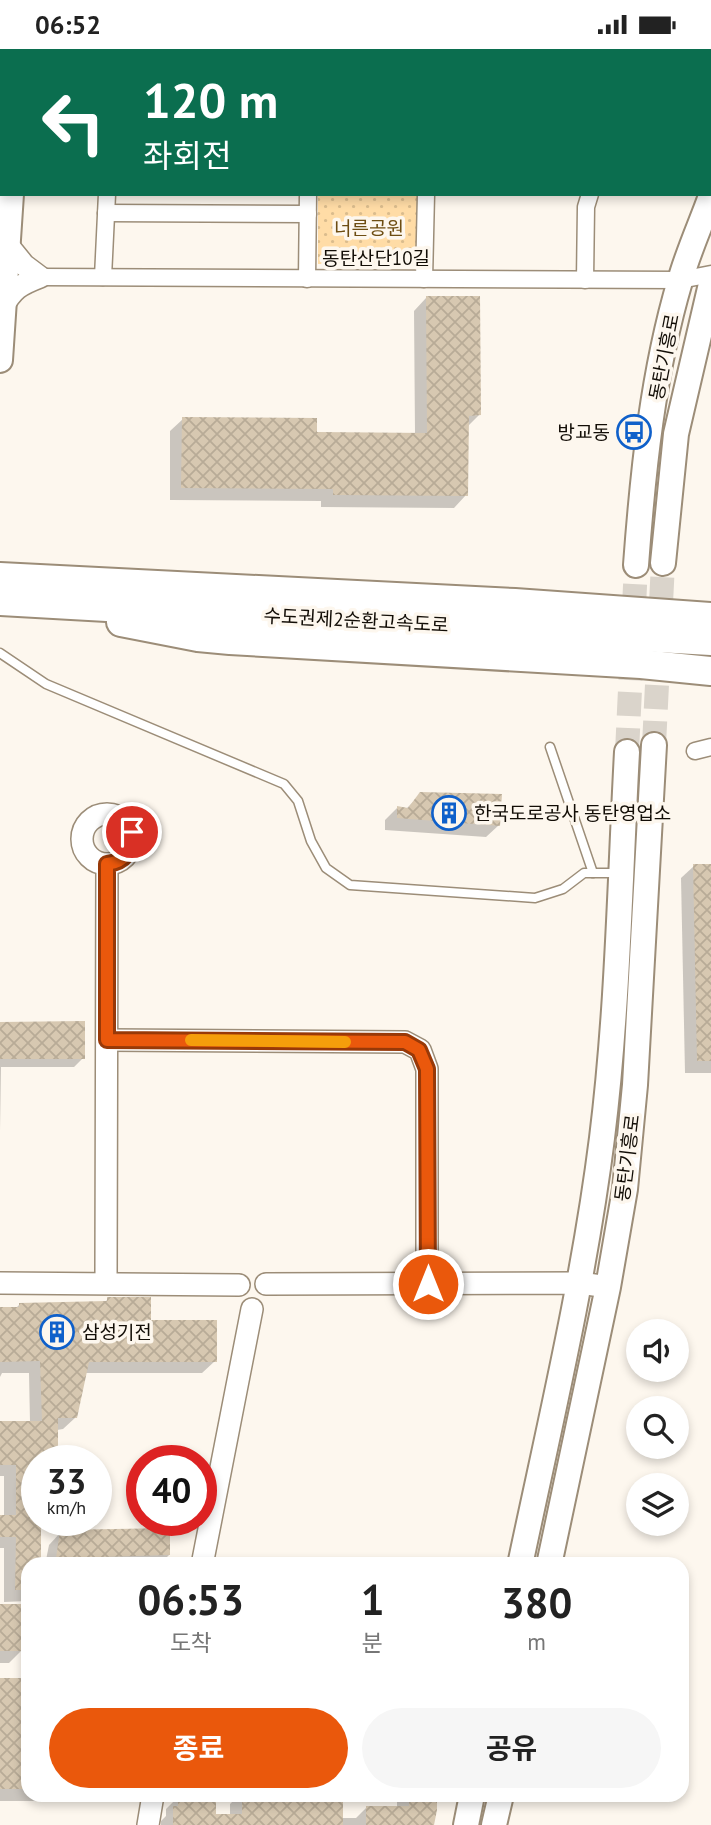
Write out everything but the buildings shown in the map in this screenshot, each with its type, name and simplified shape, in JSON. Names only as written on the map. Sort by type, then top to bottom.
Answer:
[{"type":"highway","name":"수도권제2순환고속도로","points":[[6,589],[515,603],[711,617]]},
{"type":"highway","name":"수도권제2순환고속도로","points":[[6,589],[711,641]]},
{"type":"highway","points":[[6,589],[198,636],[711,666]]},
{"type":"highway","points":[[515,603],[711,596]]},
{"type":"highway","points":[[641,664],[711,671]]},
{"type":"main road","points":[[0,360],[11,196]]},
{"type":"main road","name":"동탄기흥로","points":[[636,565],[643,487],[657,388],[680,280],[711,196]]},
{"type":"main road","name":"동탄기흥로","points":[[663,563],[676,434],[711,284]]},
{"type":"main road","name":"동탄기흥로","points":[[551,1557],[608,1287],[625,1189],[635,1085],[654,745]]},
{"type":"main road","name":"동탄기흥로","points":[[522,1557],[580,1283],[607,1088],[626,752]]},
{"type":"main road","points":[[466,1825],[471,1802]]},
{"type":"main road","points":[[494,1825],[499,1802]]},
{"type":"street","points":[[103,277],[107,196]]},
{"type":"street","points":[[307,278],[308,196]]},
{"type":"street","points":[[424,279],[426,196]]},
{"type":"street","points":[[585,280],[586,207],[589,196]]},
{"type":"street","points":[[106,213],[308,215]]},
{"type":"street","points":[[7,244],[24,265],[40,277]]},
{"type":"street","name":"동탄산단10길","points":[[40,277],[680,280],[711,274]]},
{"type":"street","points":[[2,308],[12,291],[40,277]]},
{"type":"street","points":[[695,751],[711,747]]},
{"type":"street","points":[[106,1283],[107,864]]},
{"type":"street","points":[[107,1040],[405,1042],[419,1050],[427,1069],[428,1284]]},
{"type":"street","points":[[0,1270],[37,1283]]},
{"type":"street","points":[[252,1309],[239,1300],[237,1290],[243,1280],[253,1277],[266,1284],[580,1283],[608,1287]]},
{"type":"street","points":[[0,1283],[239,1285]]},
{"type":"street","points":[[252,1309],[265,1303],[269,1293],[266,1284]]},
{"type":"street","points":[[204,1557],[252,1309]]},
{"type":"street","points":[[148,1825],[152,1802]]},
{"type":"lane","points":[[0,653],[46,684],[284,784],[298,801],[311,841],[326,868],[350,885],[535,898],[563,889],[584,873],[620,873]]},
{"type":"lane","points":[[550,747],[593,873]]},
{"type":"green space","name":"너른공원","points":[[318,196],[419,196],[419,262],[318,264]]},
{"type":"tunnel","points":[[654,745],[663,563]]},
{"type":"tunnel","points":[[627,752],[636,565]]},
{"type":"slow traffic","points":[[191,1040],[345,1042]]},
{"type":"place","name":"방교동","points":[[634,432]]},
{"type":"place","name":"한국도로공사 동탄영업소","points":[[449,813]]},
{"type":"place","name":"삼성기전","points":[[57,1332]]},
{"type":"route","points":[[132,832],[131,849],[126,856],[107,864],[107,1040],[405,1042],[419,1050],[427,1069],[428,1284]]}]
